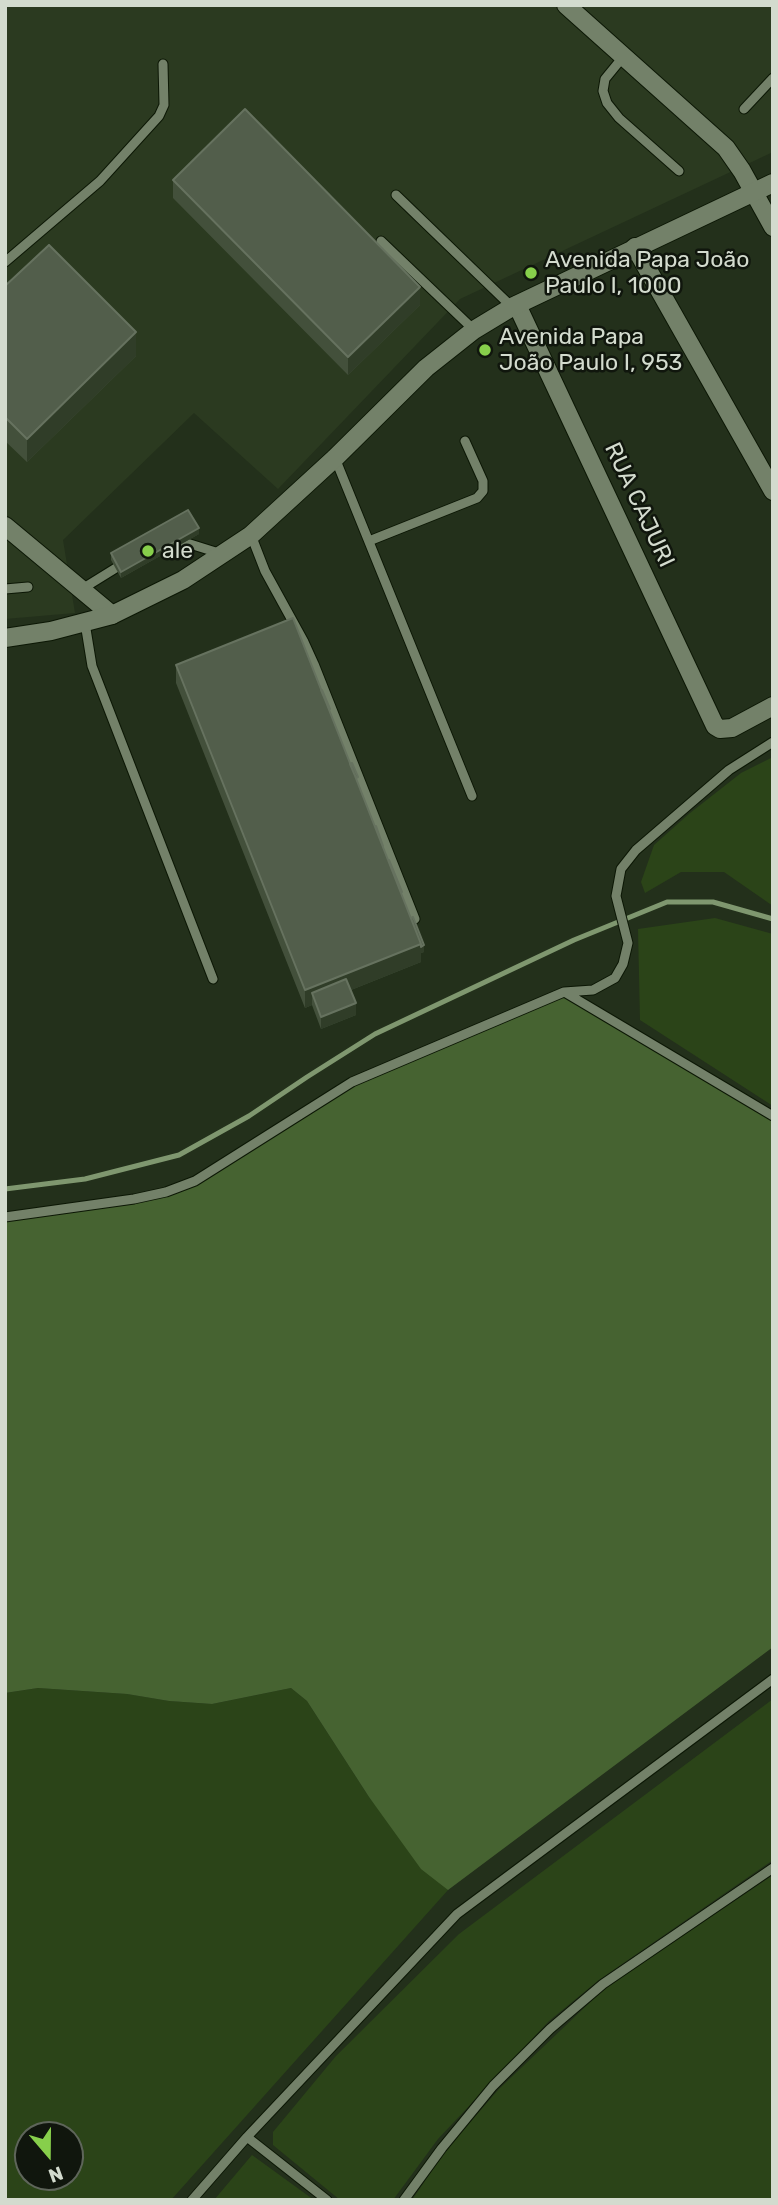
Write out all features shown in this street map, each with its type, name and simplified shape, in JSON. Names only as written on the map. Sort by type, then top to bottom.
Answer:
[{"type":"street","points":[[566,5],[726,148],[773,227]]},
{"type":"street","points":[[5,638],[85,623],[112,615],[183,580],[251,535],[426,368],[474,330],[515,306],[635,247],[773,183]]},
{"type":"street","points":[[635,247],[773,491]]},
{"type":"street","name":"RUA CAJURI","points":[[515,306],[715,726],[720,729],[732,728],[773,706]]},
{"type":"street","points":[[5,526],[112,615]]},
{"type":"lane","points":[[624,57],[605,79],[603,91],[607,103],[619,118],[679,171]]},
{"type":"lane","points":[[5,262],[100,181],[159,116],[164,105],[163,64]]},
{"type":"lane","points":[[744,109],[773,78]]},
{"type":"lane","points":[[396,195],[515,306]]},
{"type":"lane","points":[[381,241],[474,330]]},
{"type":"lane","points":[[369,541],[477,498],[483,491],[483,481],[465,441]]},
{"type":"lane","points":[[335,457],[472,796]]},
{"type":"lane","points":[[251,535],[265,571],[314,664],[415,919]]},
{"type":"lane","points":[[160,544],[172,541],[190,544],[224,555]]},
{"type":"lane","points":[[82,589],[135,556]]},
{"type":"lane","points":[[5,589],[28,587]]},
{"type":"lane","points":[[85,623],[92,666],[213,979]]},
{"type":"lane","points":[[5,1217],[134,1199],[166,1192],[195,1181],[352,1082],[564,992],[593,990],[615,978],[623,964],[628,943],[615,896],[621,869],[636,850],[729,770],[773,743]]},
{"type":"lane","points":[[564,992],[773,1116]]},
{"type":"lane","points":[[192,2200],[247,2137],[457,1914],[773,1679]]},
{"type":"lane","points":[[404,2200],[493,2086],[550,2029],[603,1984],[773,1868]]},
{"type":"lane","points":[[247,2137],[327,2200]]},
{"type":"shaded area","points":[[5,5],[773,5],[773,152],[460,299],[278,489],[194,413],[63,540],[75,613],[5,619]]},
{"type":"shaded area","points":[[773,757],[773,906],[724,872],[681,872],[645,893],[641,882],[654,845],[741,773]]},
{"type":"shaded area","points":[[715,918],[773,934],[773,1106],[640,1020],[638,929]]},
{"type":"shaded area","points":[[38,1688],[127,1694],[212,1704],[291,1688],[307,1701],[369,1797],[393,1828],[448,1890],[171,2200],[5,2200],[5,1693]]},
{"type":"shaded area","points":[[773,1699],[773,1860],[599,1980],[549,2021],[438,2139],[393,2200],[340,2200],[273,2145],[273,2132],[336,2056],[459,1934]]},
{"type":"shaded area","points":[[773,1875],[773,2200],[412,2200],[446,2150],[499,2089],[603,1990]]},
{"type":"shaded area","points":[[252,2155],[314,2200],[214,2200]]},
{"type":"green space","points":[[564,992],[773,1116],[773,1647],[448,1890],[421,1869],[369,1797],[307,1701],[291,1688],[212,1704],[127,1694],[38,1688],[5,1693],[5,1217],[134,1199],[195,1181],[352,1082]]},
{"type":"building","points":[[245,109],[420,287],[348,357],[173,180]]},
{"type":"building","points":[[49,245],[136,332],[27,439],[5,417],[5,286]]},
{"type":"building","name":"ale","points":[[188,510],[199,528],[121,572],[111,553]]},
{"type":"building","points":[[293,618],[421,944],[305,990],[176,665]]},
{"type":"building","points":[[352,763],[358,777],[356,778],[350,764]]},
{"type":"building","points":[[388,860],[402,892],[401,893]]},
{"type":"building","points":[[413,917],[424,945],[421,947],[411,918]]},
{"type":"building","points":[[346,979],[356,1003],[321,1017],[312,993]]},
{"type":"waterway","points":[[5,1189],[85,1179],[179,1155],[249,1116],[375,1034],[574,940],[667,902],[713,902],[773,919]]},
{"type":"place","name":"Avenida Papa João Paulo I, 1000","points":[[531,273]]},
{"type":"place","name":"Avenida Papa João Paulo I, 953","points":[[485,350]]},
{"type":"place","name":"ale","points":[[148,551]]}]
